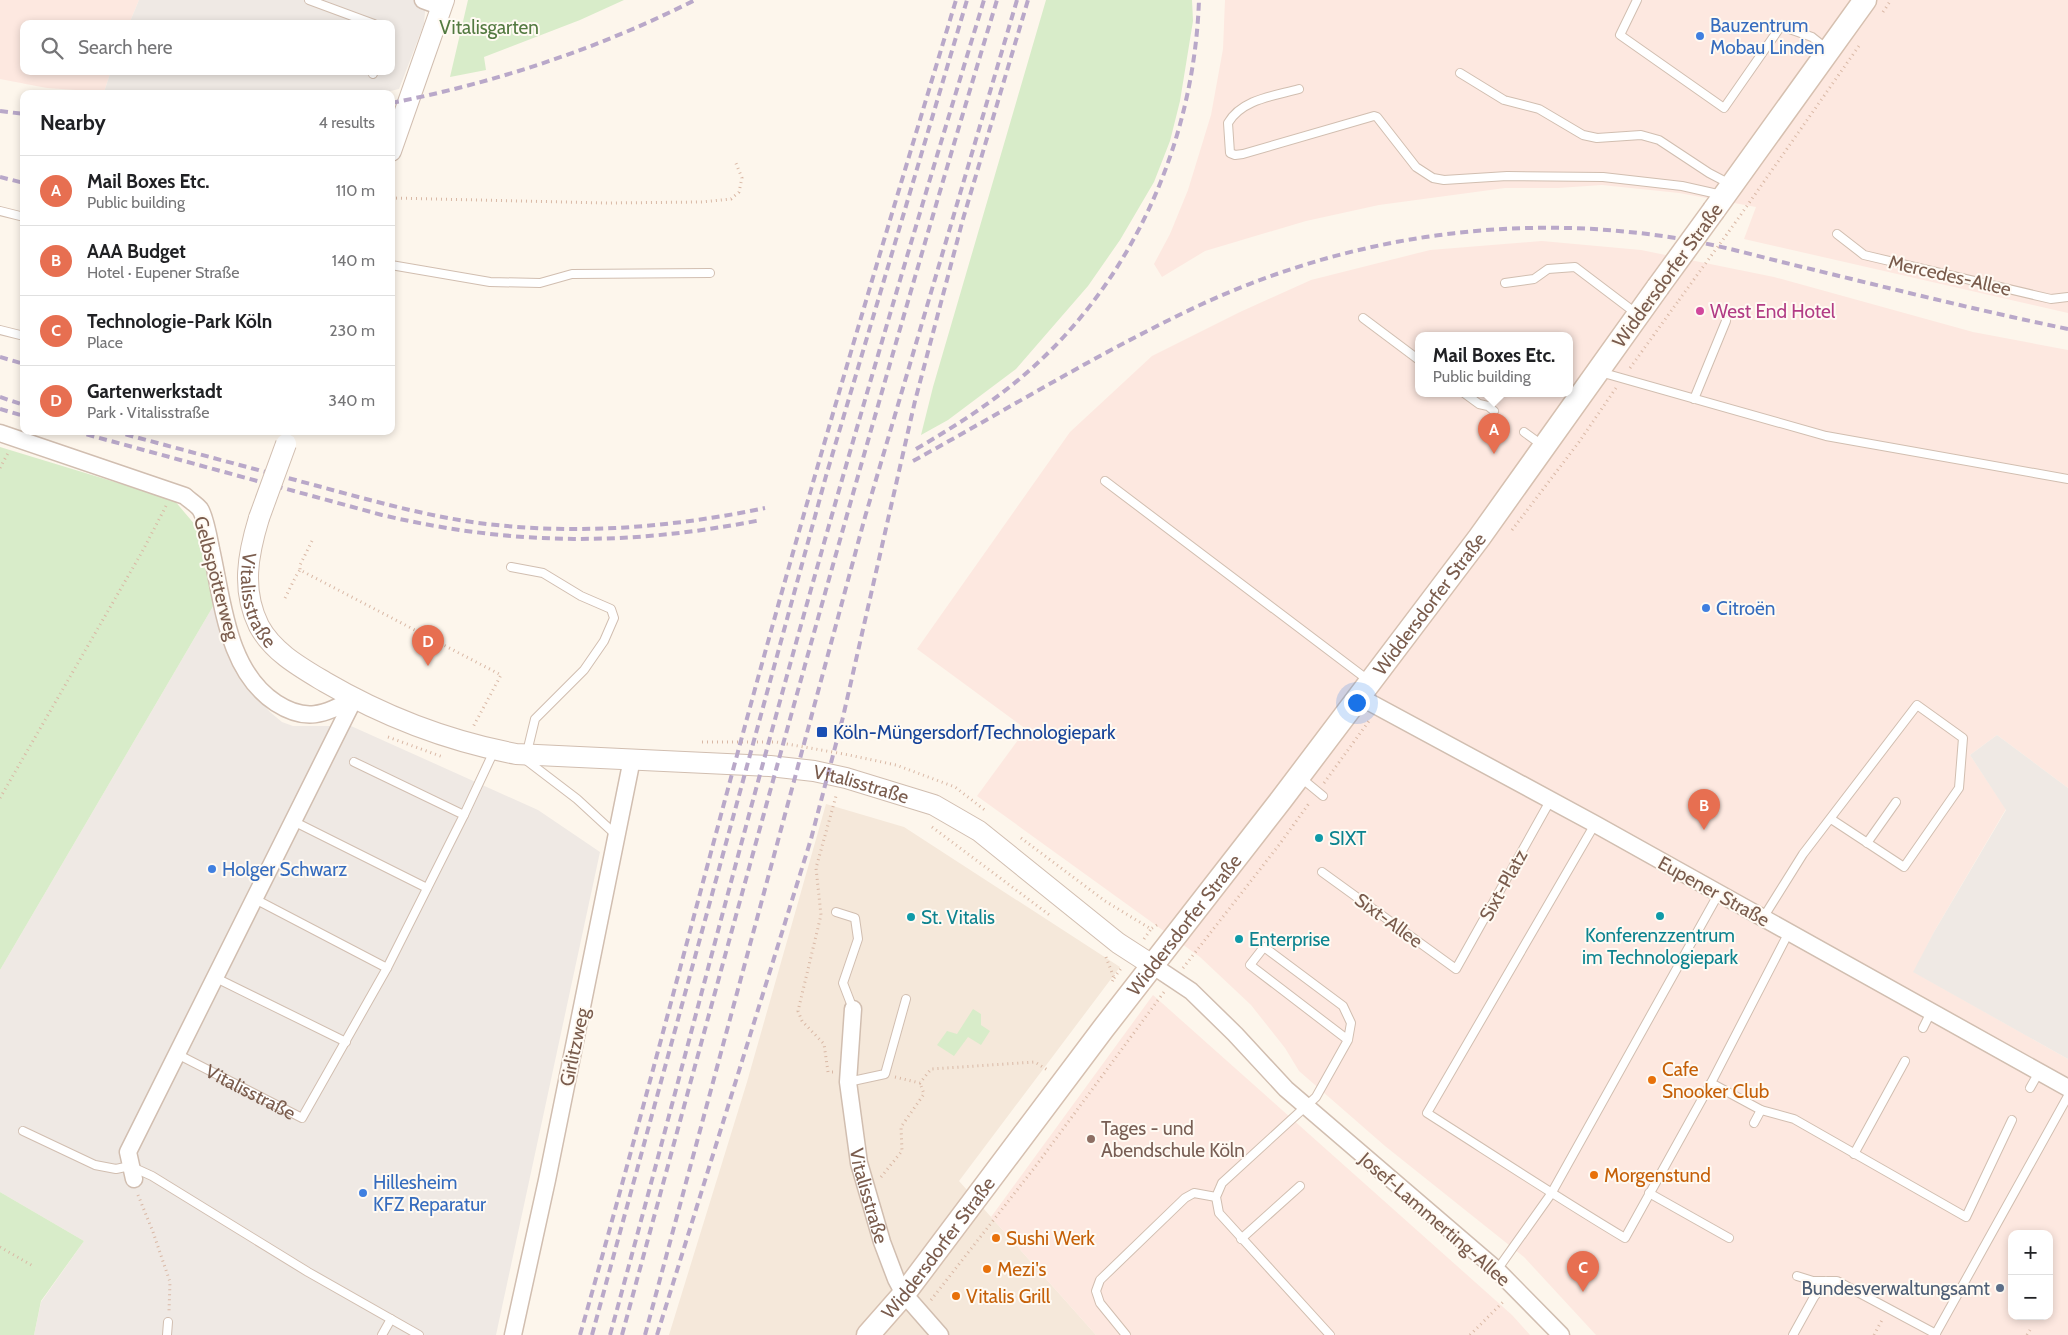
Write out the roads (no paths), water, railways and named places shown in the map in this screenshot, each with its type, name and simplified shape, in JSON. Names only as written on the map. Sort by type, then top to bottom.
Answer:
[{"type":"main road","name":"Widdersdorfer Straße","points":[[868,1335],[904,1294],[1152,965],[1299,776],[1475,543],[1864,0]]},
{"type":"street","points":[[395,140],[443,4],[423,0]]},
{"type":"street","name":"Gelbspötterweg","points":[[0,433],[185,496],[200,509],[228,625],[242,666],[255,684],[268,698],[290,712],[308,716],[328,712],[354,699]]},
{"type":"street","name":"Vitalisstraße","points":[[288,438],[251,544],[247,568],[247,587],[252,609],[259,626],[272,645],[296,665],[379,712],[429,732],[495,750],[521,754],[770,766],[814,771],[869,784],[934,805],[979,831],[1118,943],[1152,965]]},
{"type":"street","name":"Eupener Straße","points":[[1364,688],[1550,801],[2068,1088]]},
{"type":"street","points":[[132,1172],[128,1152],[175,1053],[354,699]]},
{"type":"street","name":"Girlitzweg","points":[[513,1335],[618,836],[632,758]]},
{"type":"street","name":"Josef-Lammerting-Allee","points":[[1152,965],[1191,991],[1306,1107],[1497,1270],[1561,1335]]},
{"type":"street","name":"Vitalisstraße","points":[[853,1009],[848,1076],[859,1163],[882,1242],[904,1294],[940,1335]]},
{"type":"lane","points":[[309,0],[363,20]]},
{"type":"lane","points":[[1637,0],[1620,35],[1724,108],[1781,26],[1812,37],[1829,50]]},
{"type":"lane","points":[[1460,73],[1504,100],[1539,109],[1583,135],[1597,138],[1641,135],[1659,140],[1709,173],[1724,197]]},
{"type":"lane","points":[[1299,89],[1248,104],[1231,118],[1228,123],[1230,153],[1235,155],[1243,154],[1374,116],[1416,167],[1433,178],[1444,180],[1507,176],[1603,177],[1682,186],[1724,197]]},
{"type":"lane","points":[[0,211],[20,216]]},
{"type":"lane","name":"Mercedes-Allee","points":[[1837,234],[1864,255],[2050,299],[2068,296]]},
{"type":"lane","points":[[395,266],[490,282],[540,283],[572,274],[710,273]]},
{"type":"lane","points":[[1505,283],[1534,280],[1548,269],[1575,267],[1638,315]]},
{"type":"lane","points":[[1363,318],[1415,357]]},
{"type":"lane","points":[[1694,399],[1726,321]]},
{"type":"lane","points":[[0,330],[20,335]]},
{"type":"lane","points":[[1598,371],[1826,436],[2068,479]]},
{"type":"lane","points":[[1469,397],[1494,411]]},
{"type":"lane","points":[[1524,432],[1544,447]]},
{"type":"lane","points":[[1105,481],[1364,688]]},
{"type":"lane","points":[[511,567],[543,573],[581,596],[612,609],[614,618],[604,641],[584,670],[535,719],[521,754]]},
{"type":"lane","points":[[1763,918],[1803,854],[1917,706],[1963,738],[1958,788],[1904,867],[1831,819]]},
{"type":"lane","name":"Vitalisstraße","points":[[175,1053],[302,1118],[386,968],[495,750]]},
{"type":"lane","name":"Vitalisstraße","points":[[521,754],[577,799],[618,836]]},
{"type":"lane","points":[[354,762],[464,815]]},
{"type":"lane","points":[[1299,776],[1323,796]]},
{"type":"lane","name":"Sixt-Platz","points":[[1456,969],[1550,801]]},
{"type":"lane","points":[[1867,843],[1896,802]]},
{"type":"lane","points":[[292,821],[427,888]]},
{"type":"lane","points":[[1594,824],[1427,1113],[1535,1181],[1551,1194],[1625,1238],[1711,1082],[1789,932]]},
{"type":"lane","name":"Sixt-Allee","points":[[1322,872],[1456,969]]},
{"type":"lane","points":[[1497,1270],[1551,1194],[1718,893]]},
{"type":"lane","points":[[253,898],[386,968]]},
{"type":"lane","points":[[836,912],[855,918],[858,940],[842,983],[853,1009]]},
{"type":"lane","points":[[1330,1335],[1219,1213],[1216,1197],[1222,1183],[1316,1097],[1348,1040],[1351,1023],[1342,1006],[1264,947],[1250,965],[1348,1040]]},
{"type":"lane","points":[[214,977],[346,1042]]},
{"type":"lane","points":[[848,1076],[885,1074],[906,999]]},
{"type":"lane","points":[[1923,1028],[1932,1012]]},
{"type":"lane","points":[[1854,1154],[1904,1061]]},
{"type":"lane","points":[[2030,1088],[2039,1072]]},
{"type":"lane","points":[[1711,1082],[1761,1110],[1794,1119],[1966,1217],[2012,1120]]},
{"type":"lane","points":[[1797,1276],[1813,1281],[1837,1281],[1887,1310],[1935,1334],[2068,1096]]},
{"type":"lane","points":[[1754,1123],[1761,1110]]},
{"type":"lane","points":[[23,1131],[95,1164],[132,1172],[169,1186],[308,1272],[419,1335]]},
{"type":"lane","points":[[1241,1239],[1300,1186]]},
{"type":"lane","points":[[1126,1335],[1100,1303],[1096,1291],[1100,1280],[1185,1198],[1194,1193],[1216,1197]]},
{"type":"lane","points":[[1649,1193],[1729,1238]]},
{"type":"lane","points":[[1793,1335],[1814,1297],[1826,1281]]},
{"type":"lane","points":[[382,1335],[391,1319]]},
{"type":"lane","points":[[167,1335],[168,1322]]},
{"type":"railway","points":[[395,102],[469,85],[546,62],[622,34],[695,0]]},
{"type":"railway","points":[[580,1335],[789,568],[859,324],[956,0]]},
{"type":"railway","points":[[592,1335],[826,476],[967,0]]},
{"type":"railway","points":[[610,1335],[753,799],[824,542],[984,0]]},
{"type":"railway","points":[[622,1335],[851,499],[997,0]]},
{"type":"railway","points":[[645,1335],[865,517],[1017,0]]},
{"type":"railway","points":[[657,1335],[811,839],[843,717],[915,401],[963,219],[1028,0]]},
{"type":"railway","points":[[916,449],[971,415],[1023,376],[1062,339],[1096,298],[1125,254],[1150,207],[1170,157],[1185,106],[1194,53],[1199,0]]},
{"type":"railway","points":[[0,111],[20,114]]},
{"type":"railway","points":[[0,177],[20,182]]},
{"type":"railway","points":[[913,461],[1090,362],[1198,306],[1255,282],[1314,262],[1374,247],[1434,236],[1496,229],[1557,228],[1619,231],[1681,239],[1724,247],[1931,298],[2068,329]]},
{"type":"railway","points":[[0,357],[20,363]]},
{"type":"railway","points":[[0,397],[20,404]]},
{"type":"railway","points":[[0,409],[20,415]]},
{"type":"railway","points":[[89,435],[382,515],[478,533],[571,539],[618,538],[665,535],[761,520]]},
{"type":"railway","points":[[128,435],[392,506],[472,522],[545,529],[619,528],[693,521],[765,508]]},
{"type":"place","name":"Bauzentrum Mobau Linden","points":[[1700,36]]},
{"type":"place","name":"West End Hotel","points":[[1700,311]]},
{"type":"place","name":"Mail Boxes Etc.","points":[[1494,454]]},
{"type":"place","name":"Citroën","points":[[1706,608]]},
{"type":"place","name":"Gartenwerkstadt","points":[[428,666]]},
{"type":"place","name":"Köln-Müngersdorf/Technologiepark","points":[[822,732]]},
{"type":"place","name":"AAA Budget","points":[[1704,830]]},
{"type":"place","name":"SIXT","points":[[1319,838]]},
{"type":"place","name":"Holger Schwarz","points":[[212,869]]},
{"type":"place","name":"Konferenzzentrum im Technologiepark","points":[[1660,916]]},
{"type":"place","name":"St. Vitalis","points":[[911,917]]},
{"type":"place","name":"Enterprise","points":[[1239,939]]},
{"type":"place","name":"Cafe Snooker Club","points":[[1652,1080]]},
{"type":"place","name":"Tages - und Abendschule Köln","points":[[1091,1139]]},
{"type":"place","name":"Morgenstund","points":[[1594,1175]]},
{"type":"place","name":"Hillesheim KFZ Reparatur","points":[[363,1193]]},
{"type":"place","name":"Sushi Werk","points":[[996,1238]]},
{"type":"place","name":"Mezi's","points":[[987,1269]]},
{"type":"place","name":"Bundesverwaltungsamt","points":[[2000,1288]]},
{"type":"place","name":"Technologie-Park Köln","points":[[1583,1292]]},
{"type":"place","name":"Vitalis Grill","points":[[956,1296]]},
{"type":"park label","name":"Vitalisgarten","points":[[489,27]]}]
